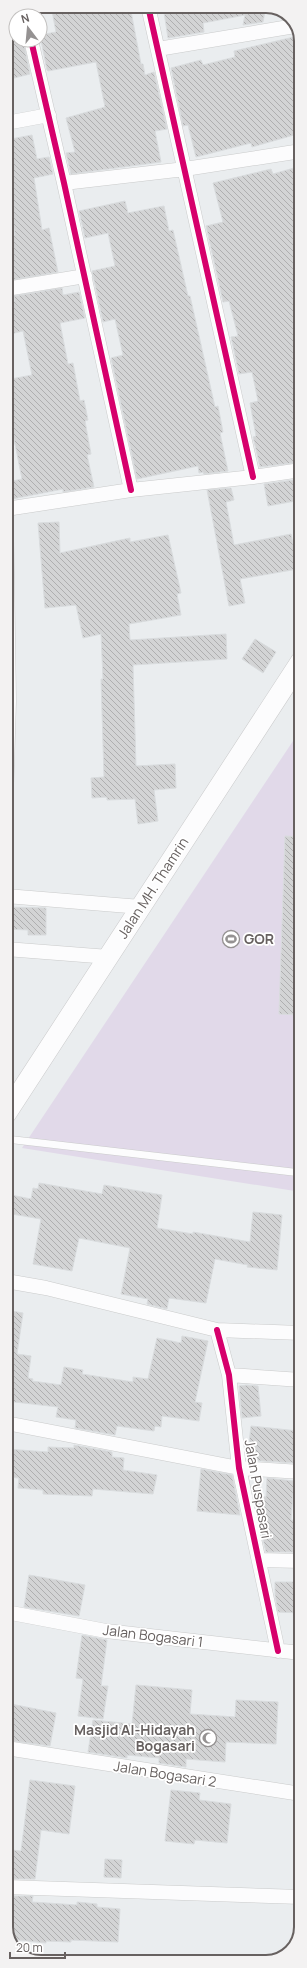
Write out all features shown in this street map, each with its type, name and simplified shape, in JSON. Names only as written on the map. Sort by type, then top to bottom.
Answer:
[{"type":"main road","name":"Jalan MH. Thamrin","points":[[13,1103],[294,672]]},
{"type":"street","points":[[150,13],[253,478]]},
{"type":"street","points":[[158,49],[290,27]]},
{"type":"street","points":[[33,48],[85,276],[131,490]]},
{"type":"street","points":[[13,122],[49,115]]},
{"type":"street","points":[[64,183],[185,169],[294,152]]},
{"type":"street","points":[[13,288],[85,276]]},
{"type":"street","points":[[13,508],[131,490],[253,478],[294,471]]},
{"type":"street","points":[[13,897],[141,907]]},
{"type":"street","points":[[13,950],[109,957]]},
{"type":"street","points":[[13,1282],[46,1288],[217,1330],[294,1333]]},
{"type":"street","name":"Jalan Puspasari","points":[[217,1330],[229,1375],[239,1468],[278,1651]]},
{"type":"street","points":[[229,1375],[294,1380]]},
{"type":"street","name":"Jalan Puspasari","points":[[13,1424],[239,1468],[294,1472]]},
{"type":"street","name":"Jalan Puspasari","points":[[259,1560],[294,1561]]},
{"type":"street","name":"Jalan Bogasari 1","points":[[13,1613],[106,1631],[294,1652]]},
{"type":"street","name":"Jalan Bogasari 2","points":[[13,1749],[294,1793]]},
{"type":"street","points":[[13,1887],[294,1898]]},
{"type":"lane","points":[[13,1140],[294,1172]]},
{"type":"shaded area","name":"GOR","points":[[294,740],[294,1191],[22,1148]]},
{"type":"building","points":[[52,13],[131,13],[141,64],[143,64],[145,75],[154,72],[167,129],[155,131],[161,162],[71,174],[66,153],[75,152],[66,118],[105,107],[96,62],[47,70],[43,48],[48,48],[48,34],[56,32]]},
{"type":"building","points":[[164,13],[265,13],[263,22],[243,25],[245,15],[203,23],[204,32],[168,38]]},
{"type":"building","points":[[294,37],[294,135],[252,147],[251,143],[196,157],[188,125],[183,126],[171,68],[201,60],[203,65],[235,57],[234,51]]},
{"type":"building","points":[[13,48],[25,48],[30,74],[13,78]]},
{"type":"building","points":[[32,135],[37,159],[49,157],[53,174],[34,178],[42,230],[49,228],[58,272],[13,280],[13,235],[15,235],[13,222],[13,139]]},
{"type":"building","points":[[294,168],[294,463],[260,467],[253,437],[256,436],[250,403],[258,401],[252,372],[239,374],[231,337],[238,336],[229,301],[223,302],[206,226],[223,222],[213,183],[271,169],[273,174]]},
{"type":"building","points":[[125,201],[128,213],[164,206],[169,231],[173,230],[188,296],[190,296],[215,407],[218,406],[223,432],[220,433],[228,471],[204,474],[203,472],[199,473],[198,466],[137,479],[111,358],[123,355],[115,319],[103,322],[92,271],[115,266],[108,233],[85,238],[79,211]]},
{"type":"building","points":[[62,288],[63,295],[79,292],[85,318],[60,323],[68,364],[73,363],[80,401],[84,400],[88,420],[85,421],[91,454],[87,455],[94,487],[63,492],[63,489],[13,499],[13,481],[22,479],[13,434],[13,379],[32,375],[23,331],[13,333],[14,296]]},
{"type":"building","points":[[294,480],[294,501],[268,506],[264,484]]},
{"type":"building","points":[[231,488],[234,500],[226,502],[234,545],[291,534],[294,549],[294,570],[240,579],[245,603],[229,606],[207,490]]},
{"type":"building","points":[[59,522],[60,553],[130,538],[130,542],[168,535],[181,593],[177,594],[181,615],[129,624],[130,640],[226,634],[227,659],[133,665],[136,766],[175,764],[176,788],[154,790],[158,821],[138,824],[135,799],[107,800],[107,797],[92,798],[91,778],[104,777],[101,634],[83,638],[76,605],[45,608],[38,523]]},
{"type":"building","points":[[255,639],[276,652],[263,673],[242,659]]},
{"type":"building","points":[[285,836],[294,837],[294,1015],[279,1014]]},
{"type":"building","points":[[13,907],[46,908],[46,935],[28,935],[28,930],[13,929]]},
{"type":"building","points":[[39,1183],[102,1194],[104,1185],[162,1195],[157,1228],[193,1234],[193,1232],[250,1242],[253,1212],[282,1215],[277,1270],[247,1267],[248,1265],[215,1259],[206,1303],[169,1298],[167,1309],[147,1304],[148,1299],[121,1294],[130,1248],[79,1238],[72,1271],[33,1264],[41,1219],[13,1214],[13,1195],[31,1199],[33,1188],[38,1189]]},
{"type":"building","points":[[13,1311],[23,1313],[17,1354],[31,1356],[28,1378],[33,1379],[32,1381],[61,1385],[64,1367],[83,1370],[82,1374],[133,1382],[133,1377],[148,1379],[157,1338],[181,1343],[182,1336],[208,1341],[195,1402],[202,1403],[199,1421],[162,1416],[161,1427],[155,1426],[154,1431],[117,1426],[115,1435],[75,1428],[76,1420],[56,1417],[58,1407],[13,1402]]},
{"type":"building","points":[[239,1386],[258,1386],[261,1416],[242,1418]]},
{"type":"building","points":[[251,1426],[294,1431],[294,1463],[247,1460]]},
{"type":"building","points":[[74,1445],[112,1452],[112,1457],[124,1458],[123,1470],[157,1475],[153,1494],[93,1489],[92,1496],[43,1494],[43,1490],[18,1488],[19,1478],[13,1478],[13,1450],[48,1452],[48,1447],[74,1448]]},
{"type":"building","points":[[201,1469],[232,1475],[240,1515],[197,1511]]},
{"type":"building","points":[[267,1478],[294,1481],[291,1520],[294,1520],[294,1552],[266,1552],[260,1527],[261,1518],[258,1518],[254,1495],[266,1497]]},
{"type":"building","points":[[29,1575],[85,1585],[79,1616],[24,1607]]},
{"type":"building","points":[[275,1582],[294,1582],[294,1613],[278,1612],[275,1595]]},
{"type":"building","points":[[82,1635],[107,1640],[101,1686],[108,1686],[103,1719],[78,1716],[83,1679],[76,1678]]},
{"type":"building","points":[[136,1685],[192,1690],[190,1714],[235,1717],[236,1700],[278,1702],[276,1744],[226,1742],[225,1762],[186,1759],[186,1767],[159,1763],[159,1758],[127,1755],[127,1758],[88,1752],[93,1720],[132,1724]]},
{"type":"building","points":[[13,1704],[56,1713],[50,1746],[13,1741]]},
{"type":"building","points":[[30,1780],[75,1786],[69,1834],[41,1830],[35,1879],[13,1879],[13,1850],[21,1851]]},
{"type":"building","points":[[171,1790],[200,1793],[199,1800],[231,1804],[227,1843],[195,1840],[194,1844],[165,1841]]},
{"type":"building","points":[[105,1859],[122,1860],[121,1878],[104,1877]]},
{"type":"building","points":[[13,1896],[33,1896],[32,1902],[77,1905],[77,1902],[97,1904],[97,1907],[120,1909],[118,1942],[71,1940],[71,1942],[46,1941],[46,1943],[16,1940],[13,1931]]},
{"type":"cycle path","points":[[150,13],[253,477]]},
{"type":"cycle path","points":[[33,48],[131,490]]},
{"type":"cycle path","points":[[217,1330],[229,1375],[239,1468],[278,1651]]},
{"type":"place","name":"GOR","points":[[231,939]]},
{"type":"place","name":"Masjid Al-Hidayah Bogasari","points":[[208,1738]]}]
